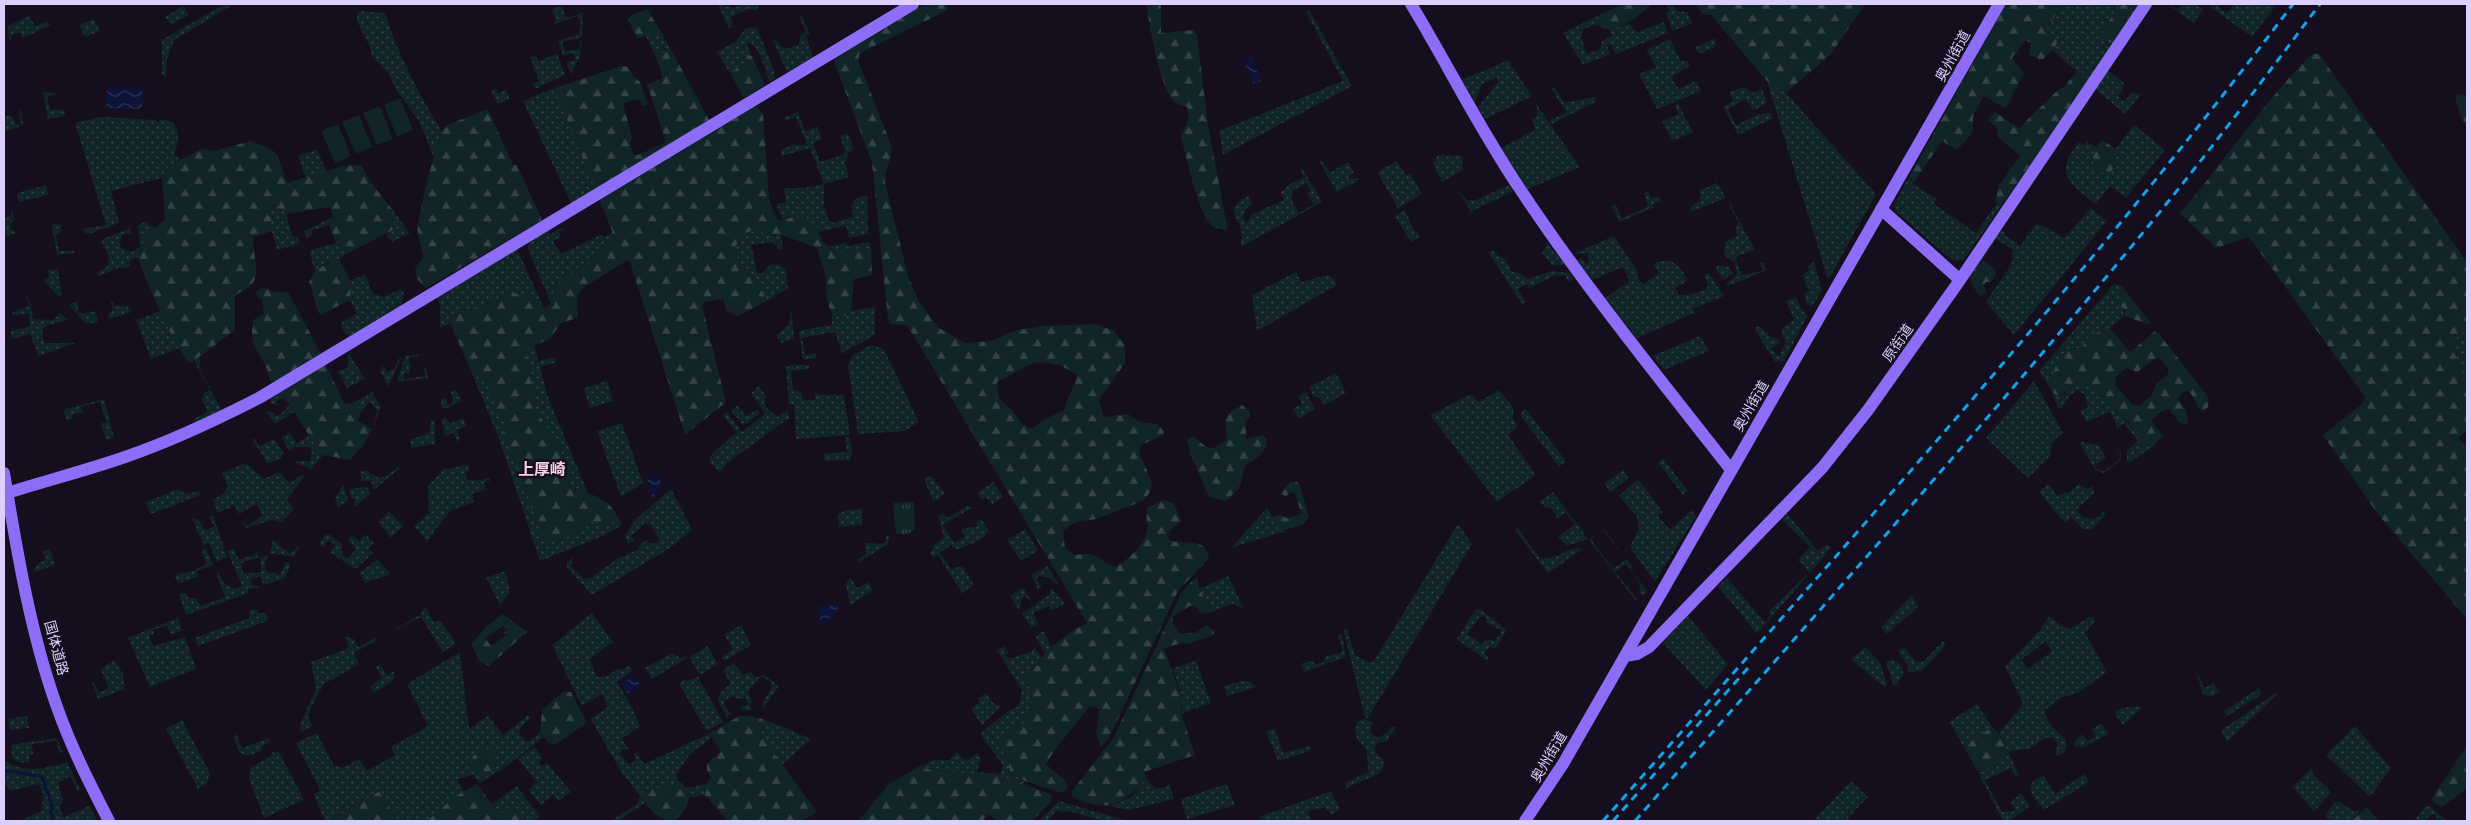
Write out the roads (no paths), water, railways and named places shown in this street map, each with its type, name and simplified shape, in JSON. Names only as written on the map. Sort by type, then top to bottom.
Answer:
[{"type":"street","points":[[6,494],[158,445],[218,420],[259,398],[913,4]]},
{"type":"street","points":[[1411,4],[1494,149],[1556,242],[1596,298],[1731,470]]},
{"type":"street","name":"奥州街道","points":[[1525,821],[1563,764],[1999,4]]},
{"type":"street","name":"原街道","points":[[1625,656],[1637,654],[1649,647],[1822,468],[1868,410],[1960,280],[2146,4]]},
{"type":"street","points":[[1882,209],[1960,280]]},
{"type":"street","name":"国体道路","points":[[4,473],[6,494],[27,595],[50,686],[76,756],[110,821]]},
{"type":"water","points":[[1252,58],[1261,81],[1253,84],[1244,61]]},
{"type":"water","points":[[107,87],[143,88],[142,109],[106,108]]},
{"type":"water","points":[[659,476],[660,488],[653,498],[646,481]]},
{"type":"water","points":[[838,605],[838,613],[820,624],[819,607]]},
{"type":"water","points":[[634,676],[641,686],[628,694],[621,684]]},
{"type":"waterway","points":[[4,772],[9,771],[42,777],[52,805],[51,812],[54,821]]},
{"type":"railway","points":[[1603,821],[1956,419],[2128,214],[2293,4]]},
{"type":"railway","points":[[1635,821],[1951,460],[2075,315],[2183,183],[2320,4]]},
{"type":"railway","points":[[1613,821],[1748,668]]},
{"type":"district","name":"上厚崎","points":[[542,469]]}]
